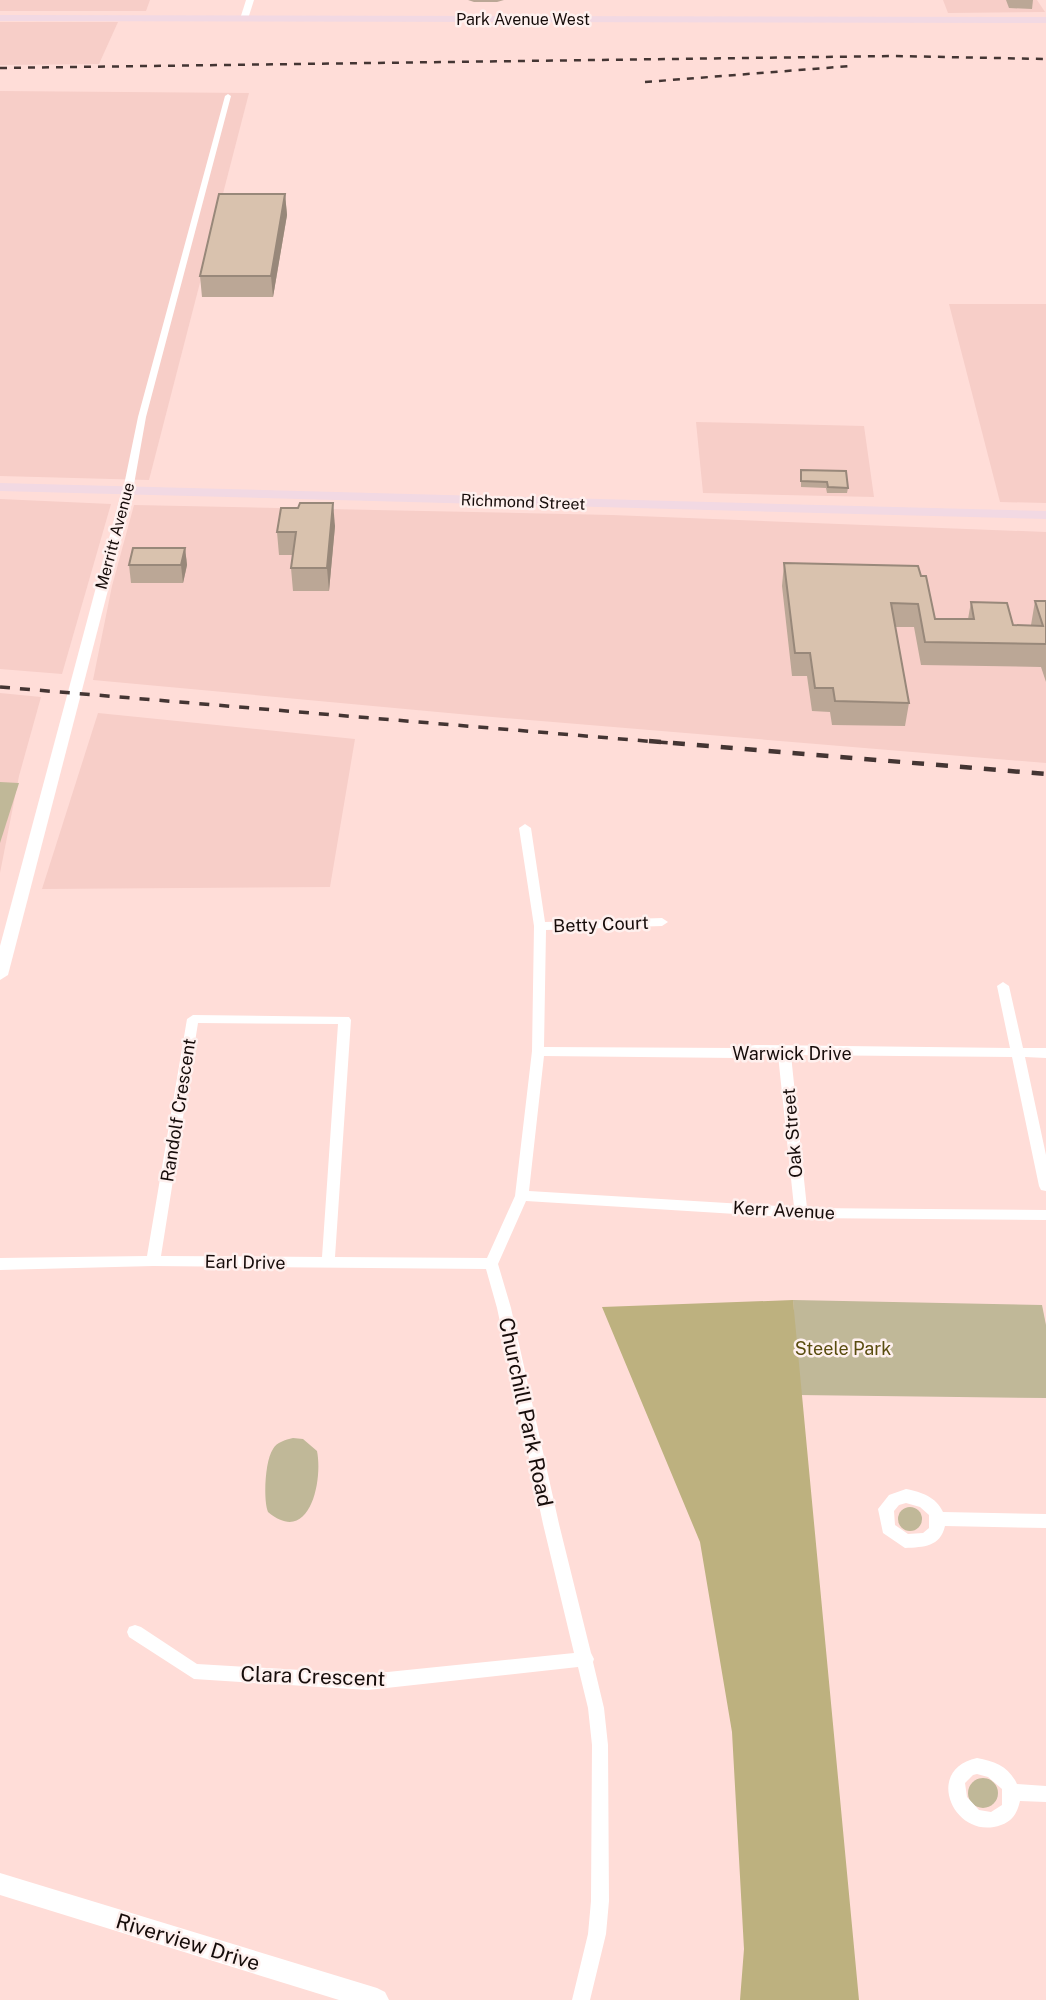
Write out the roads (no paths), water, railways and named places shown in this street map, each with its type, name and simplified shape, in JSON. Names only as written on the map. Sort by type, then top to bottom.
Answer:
[{"type":"main road","name":"Park Avenue West","points":[[0,18],[1046,20]]},
{"type":"main road","name":"Richmond Street","points":[[0,487],[1046,515]]},
{"type":"street","points":[[244,19],[250,0]]},
{"type":"street","name":"Merritt Avenue","points":[[0,975],[128,490],[142,416],[228,96]]},
{"type":"street","points":[[491,1264],[522,1196],[538,1051],[540,926],[525,828]]},
{"type":"street","name":"Betty Court","points":[[540,926],[662,922]]},
{"type":"street","points":[[1003,986],[1046,1186]]},
{"type":"street","name":"Randolf Crescent","points":[[153,1261],[193,1019],[345,1020],[328,1264]]},
{"type":"street","name":"Warwick Drive","points":[[538,1051],[736,1053],[755,1050],[1046,1054]]},
{"type":"street","name":"Oak Street","points":[[784,1052],[801,1213]]},
{"type":"street","name":"Kerr Avenue","points":[[522,1196],[801,1213],[1046,1215]]},
{"type":"street","name":"Earl Drive","points":[[0,1264],[153,1261],[491,1264]]},
{"type":"street","name":"Churchill Park Road","points":[[491,1264],[504,1308],[551,1524],[586,1659],[600,1745],[601,1864],[597,1934],[581,2000]]},
{"type":"street","points":[[937,1519],[1046,1521]]},
{"type":"street","name":"Clara Crescent","points":[[135,1632],[194,1671],[368,1682],[586,1659]]},
{"type":"street","points":[[1012,1792],[1046,1794]]},
{"type":"street","name":"Riverview Drive","points":[[0,1884],[377,2000]]},
{"type":"railway","points":[[0,68],[895,56],[1046,59]]},
{"type":"railway","points":[[645,82],[851,66]]},
{"type":"railway","points":[[0,687],[670,743]]},
{"type":"railway","points":[[649,741],[1046,774]]},
{"type":"park label","name":"Steele Park","points":[[843,1348]]}]
